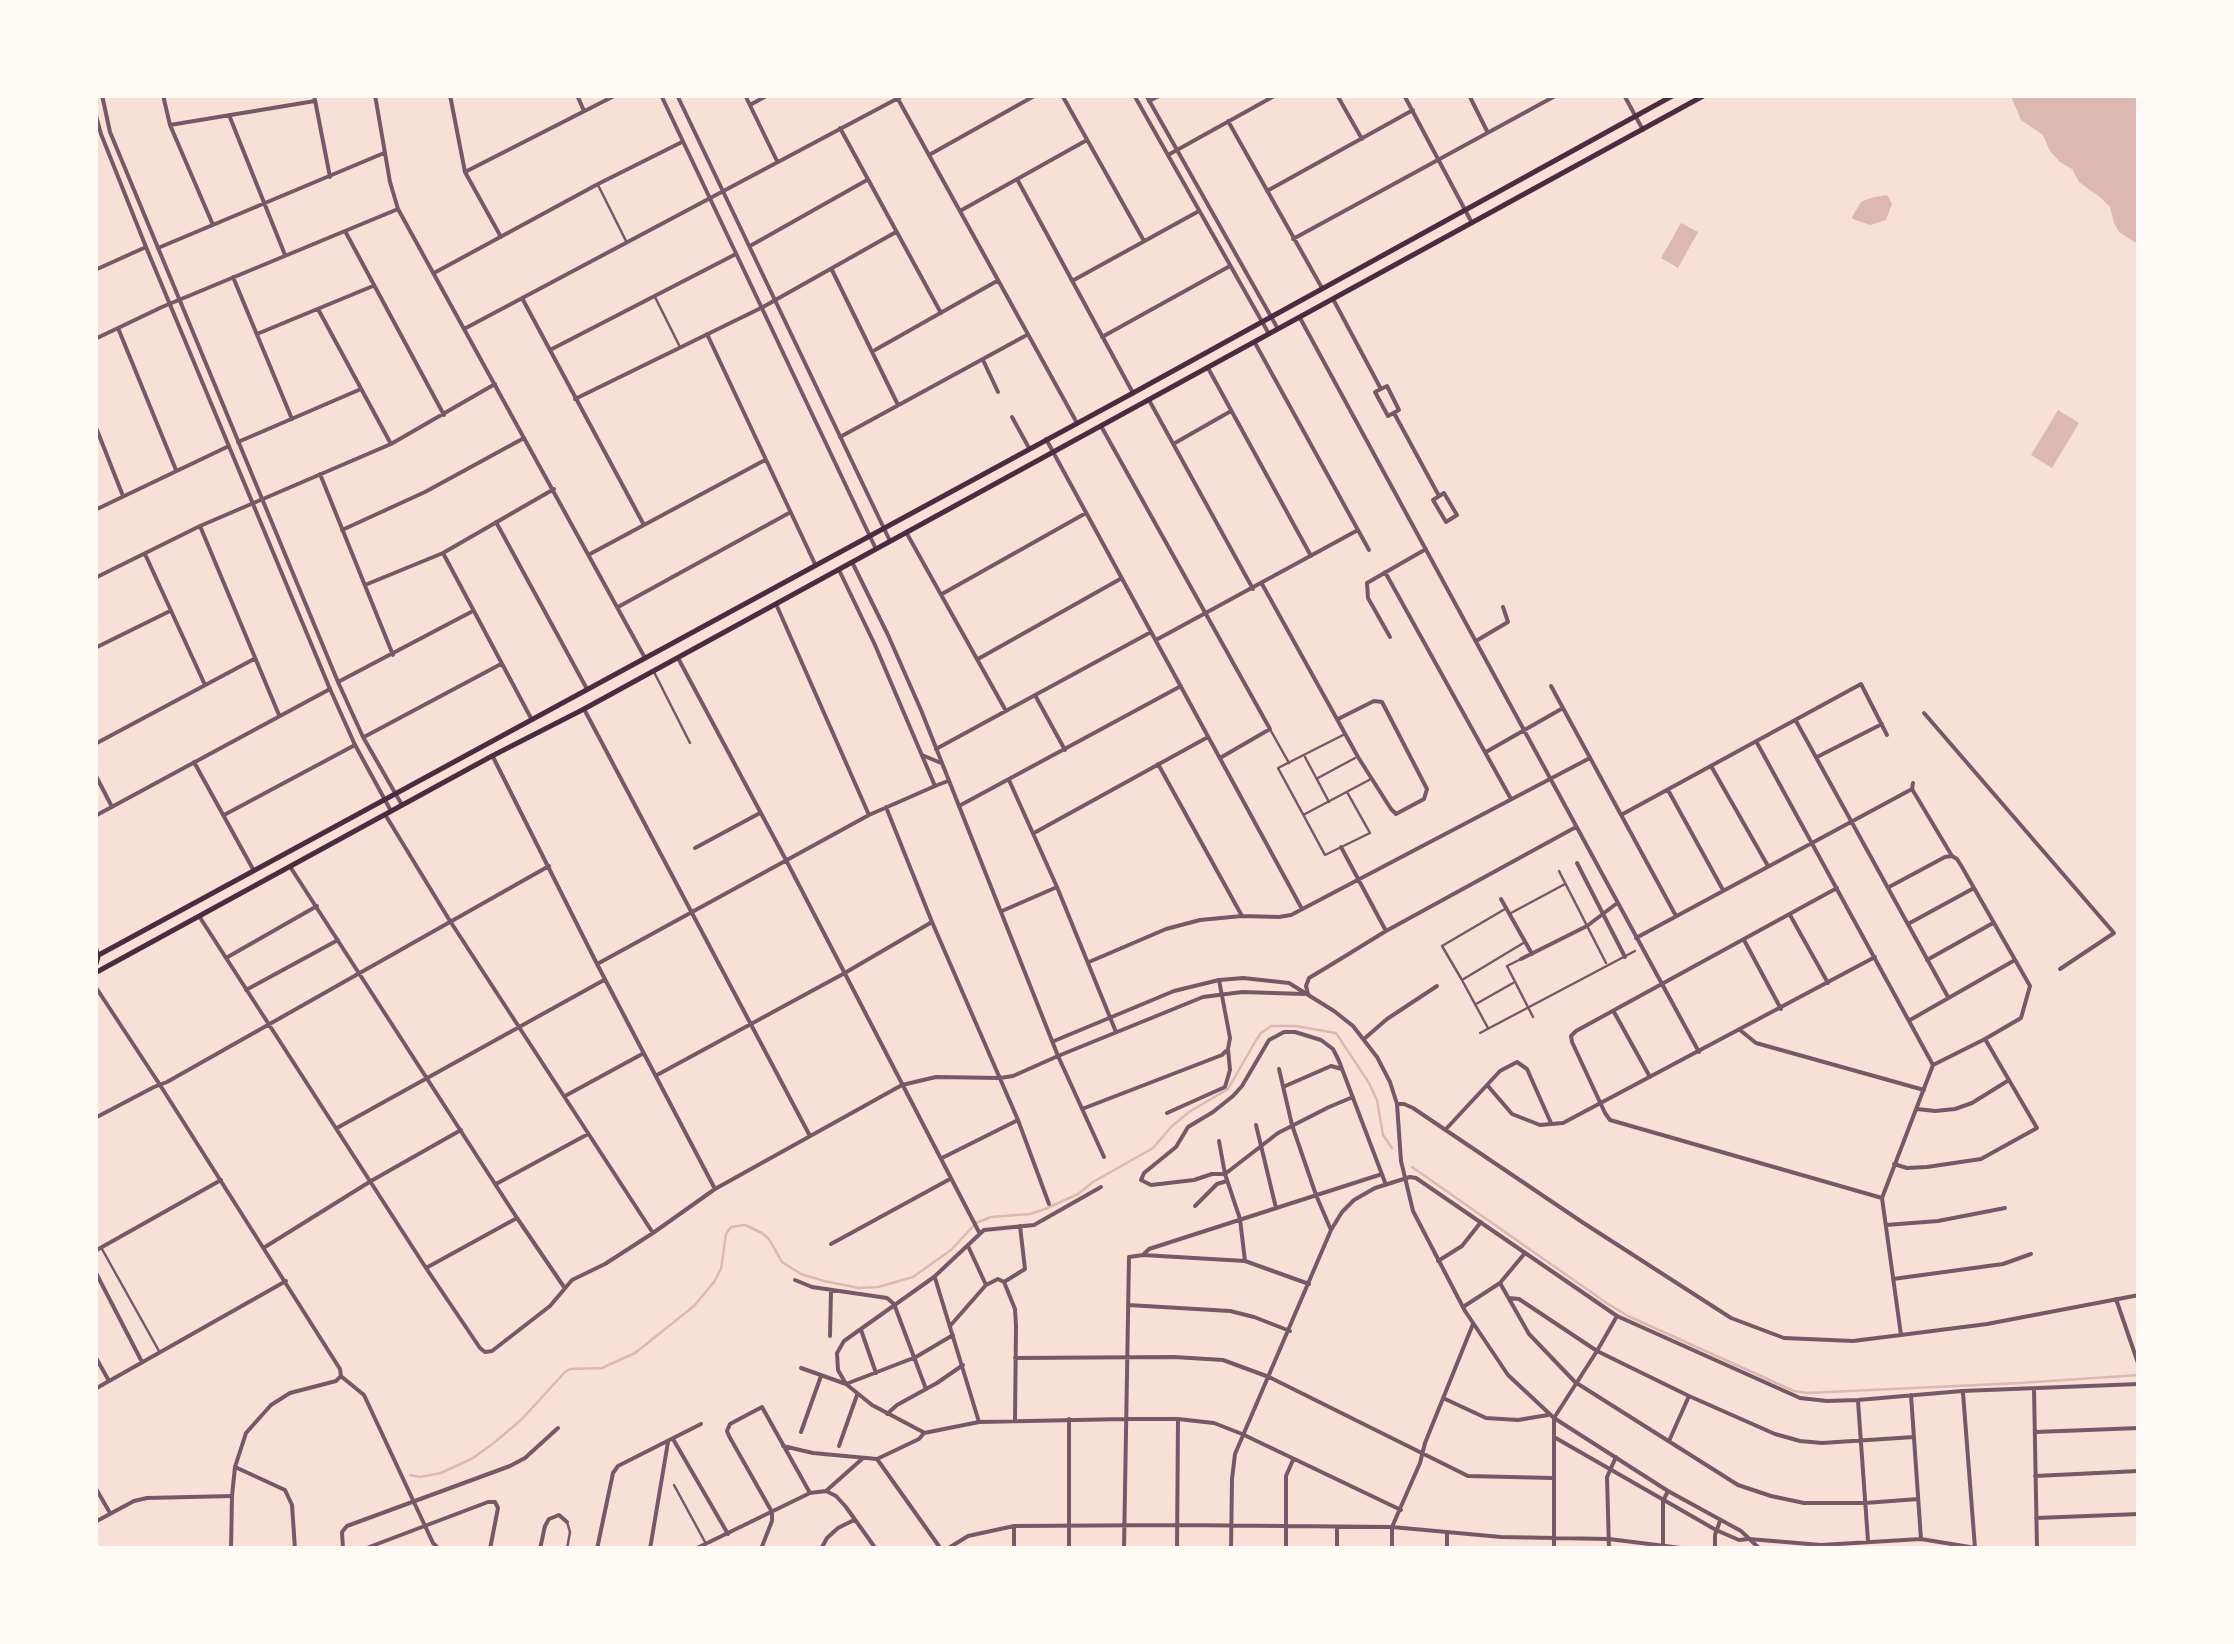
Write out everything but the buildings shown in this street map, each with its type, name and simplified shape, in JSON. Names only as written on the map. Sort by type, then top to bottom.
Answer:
[{"type":"main road","points":[[96,956],[1674,95]]},
{"type":"main road","points":[[95,970],[678,658],[1705,95]]},
{"type":"main road","points":[[95,946],[95,970]]},
{"type":"street","points":[[102,95],[110,132],[338,682],[363,738],[402,805]]},
{"type":"street","points":[[164,95],[170,126],[213,225]]},
{"type":"street","points":[[375,95],[398,209],[645,658]]},
{"type":"street","points":[[450,95],[465,172],[500,237]]},
{"type":"street","points":[[577,95],[584,111]]},
{"type":"street","points":[[465,172],[616,95]]},
{"type":"street","points":[[661,95],[876,549]]},
{"type":"street","points":[[677,95],[890,541]]},
{"type":"street","points":[[745,95],[777,161]]},
{"type":"street","points":[[749,105],[768,95]]},
{"type":"street","points":[[929,156],[1036,95]]},
{"type":"street","points":[[1062,95],[1144,241]]},
{"type":"street","points":[[1134,95],[1269,334]]},
{"type":"street","points":[[1146,95],[1278,329]]},
{"type":"street","points":[[1150,102],[1161,95]]},
{"type":"street","points":[[1168,155],[1276,95]]},
{"type":"street","points":[[1337,95],[1362,139]]},
{"type":"street","points":[[1404,95],[1472,223]]},
{"type":"street","points":[[1469,95],[1488,132]]},
{"type":"street","points":[[1293,238],[1557,95]]},
{"type":"street","points":[[1624,95],[1643,130]]},
{"type":"street","points":[[464,328],[901,97],[997,282],[1077,423]]},
{"type":"street","points":[[170,126],[315,98],[330,176]]},
{"type":"street","points":[[1268,190],[1413,110]]},
{"type":"street","points":[[95,112],[146,246],[306,633],[388,813],[450,921],[653,1233]]},
{"type":"street","points":[[228,115],[285,256]]},
{"type":"street","points":[[1228,121],[1322,288]]},
{"type":"street","points":[[840,128],[940,313]]},
{"type":"street","points":[[960,212],[1087,140]]},
{"type":"street","points":[[434,273],[682,142]]},
{"type":"street","points":[[158,248],[384,153]]},
{"type":"street","points":[[1017,179],[1133,393]]},
{"type":"street","points":[[750,246],[867,180]]},
{"type":"street","points":[[598,184],[627,243]]},
{"type":"street","points":[[95,339],[171,303],[398,209]]},
{"type":"street","points":[[1072,281],[1200,210]]},
{"type":"street","points":[[344,231],[444,415]]},
{"type":"street","points":[[575,399],[775,300],[896,232]]},
{"type":"street","points":[[95,270],[146,246]]},
{"type":"street","points":[[550,350],[736,254]]},
{"type":"street","points":[[1102,337],[1230,266]]},
{"type":"street","points":[[832,270],[898,405]]},
{"type":"street","points":[[234,277],[292,420]]},
{"type":"street","points":[[873,352],[997,282]]},
{"type":"street","points":[[257,334],[374,286]]},
{"type":"street","points":[[655,296],[680,348]]},
{"type":"street","points":[[522,298],[644,525]]},
{"type":"street","points":[[1333,299],[1381,389]]},
{"type":"street","points":[[318,309],[392,444]]},
{"type":"street","points":[[1300,317],[1699,1052]]},
{"type":"street","points":[[118,328],[176,470]]},
{"type":"street","points":[[707,334],[815,564]]},
{"type":"street","points":[[840,437],[1026,335]]},
{"type":"street","points":[[1255,342],[1368,550]]},
{"type":"street","points":[[982,359],[998,392]]},
{"type":"street","points":[[1208,368],[1310,556]]},
{"type":"street","points":[[95,578],[200,526],[392,444],[496,384]]},
{"type":"street","points":[[1386,386],[1399,410],[1388,416],[1376,392],[1381,389],[1386,386]]},
{"type":"street","points":[[238,442],[361,388]]},
{"type":"street","points":[[1148,400],[1252,589]]},
{"type":"street","points":[[1172,444],[1231,411]]},
{"type":"street","points":[[1394,413],[1439,496]]},
{"type":"street","points":[[1012,418],[1029,449]]},
{"type":"street","points":[[95,424],[124,496]]},
{"type":"street","points":[[1101,426],[1289,763]]},
{"type":"street","points":[[342,530],[425,492],[524,438]]},
{"type":"street","points":[[1046,440],[1302,909]]},
{"type":"street","points":[[95,510],[229,446]]},
{"type":"street","points":[[590,554],[765,460]]},
{"type":"street","points":[[320,474],[393,655]]},
{"type":"street","points":[[365,585],[442,552],[554,489]]},
{"type":"street","points":[[1444,493],[1457,516],[1446,522],[1433,500],[1439,496],[1444,493]]},
{"type":"street","points":[[618,608],[790,513]]},
{"type":"street","points":[[942,594],[1086,513]]},
{"type":"street","points":[[496,522],[587,690]]},
{"type":"street","points":[[200,526],[279,715]]},
{"type":"street","points":[[1156,640],[1358,530]]},
{"type":"street","points":[[906,532],[1006,711]]},
{"type":"street","points":[[1390,637],[1368,598],[1366,583],[1426,549]]},
{"type":"street","points":[[442,552],[532,720]]},
{"type":"street","points":[[144,554],[205,685]]},
{"type":"street","points":[[852,562],[888,635],[1058,1056],[1104,1158]]},
{"type":"street","points":[[839,569],[935,786]]},
{"type":"street","points":[[1385,572],[1511,799]]},
{"type":"street","points":[[978,659],[1122,578]]},
{"type":"street","points":[[1262,584],[1358,757],[1390,809],[1396,814],[1424,799],[1428,788],[1382,702],[1374,701],[1338,720]]},
{"type":"street","points":[[776,604],[868,815]]},
{"type":"street","points":[[1476,641],[1508,622],[1503,607]]},
{"type":"street","points":[[95,648],[170,610]]},
{"type":"street","points":[[338,682],[472,611]]},
{"type":"street","points":[[306,633],[317,629]]},
{"type":"street","points":[[935,749],[1151,632]]},
{"type":"street","points":[[95,744],[255,658]]},
{"type":"street","points":[[678,658],[980,1234]]},
{"type":"street","points":[[363,738],[501,664]]},
{"type":"street","points":[[653,671],[690,743]]},
{"type":"street","points":[[1622,815],[1861,684],[1887,735]]},
{"type":"street","points":[[959,806],[1180,686]]},
{"type":"street","points":[[1551,686],[1676,916]]},
{"type":"street","points":[[95,816],[330,689]]},
{"type":"street","points":[[1036,696],[1065,750]]},
{"type":"street","points":[[1486,752],[1563,708]]},
{"type":"street","points":[[584,709],[810,1136]]},
{"type":"street","points":[[1924,712],[2114,933],[2060,968]]},
{"type":"street","points":[[1796,720],[1948,997]]},
{"type":"street","points":[[1817,758],[1882,724]]},
{"type":"street","points":[[1220,758],[1270,729]]},
{"type":"street","points":[[1346,734],[1278,768],[1326,855],[1370,833],[1348,792]]},
{"type":"street","points":[[1034,832],[1208,737]]},
{"type":"street","points":[[1756,741],[1933,1065]]},
{"type":"street","points":[[224,815],[355,745]]},
{"type":"street","points":[[922,755],[941,763]]},
{"type":"street","points":[[1304,755],[1329,802]]},
{"type":"street","points":[[492,756],[715,1188]]},
{"type":"street","points":[[1317,779],[1358,757]]},
{"type":"street","points":[[1089,962],[1166,929],[1200,920],[1278,918],[1302,909],[1590,758]]},
{"type":"street","points":[[194,762],[254,871]]},
{"type":"street","points":[[1158,764],[1242,916]]},
{"type":"street","points":[[1711,766],[1768,866]]},
{"type":"street","points":[[95,774],[112,807]]},
{"type":"street","points":[[1009,780],[1116,1032]]},
{"type":"street","points":[[1304,815],[1372,780]]},
{"type":"street","points":[[597,964],[868,815],[948,781]]},
{"type":"street","points":[[1636,938],[1912,786],[2030,986],[2020,1018],[1933,1065],[1894,1164],[1882,1198],[1901,1335]]},
{"type":"street","points":[[1668,790],[1723,890]]},
{"type":"street","points":[[886,807],[1018,1120],[1049,1204]]},
{"type":"street","points":[[694,848],[758,814]]},
{"type":"street","points":[[1308,994],[1309,978],[1386,931],[1576,827]]},
{"type":"street","points":[[1342,847],[1386,931]]},
{"type":"street","points":[[1888,887],[1945,856],[1952,856]]},
{"type":"street","points":[[1577,864],[1625,957]]},
{"type":"street","points":[[290,866],[564,1287]]},
{"type":"street","points":[[95,1118],[550,866]]},
{"type":"street","points":[[1558,871],[1607,966]]},
{"type":"street","points":[[1489,1029],[1442,946],[1565,884]]},
{"type":"street","points":[[1002,910],[1057,887]]},
{"type":"street","points":[[1838,888],[1576,1030],[1572,1042],[1610,1120],[1882,1198]]},
{"type":"street","points":[[1908,924],[1974,888]]},
{"type":"street","points":[[1501,899],[1532,954]]},
{"type":"street","points":[[1533,1016],[1507,966],[1587,926],[1618,904]]},
{"type":"street","points":[[226,958],[317,906]]},
{"type":"street","points":[[1790,914],[1828,983]]},
{"type":"street","points":[[199,916],[426,1268],[486,1352],[550,1306],[572,1280],[605,1264],[715,1188],[902,1086],[936,1077],[1013,1076],[1176,1006],[1222,994],[1308,994]]},
{"type":"street","points":[[657,1075],[932,922]]},
{"type":"street","points":[[1927,960],[1994,923]]},
{"type":"street","points":[[246,990],[338,940]]},
{"type":"street","points":[[1744,940],[1781,1008]]},
{"type":"street","points":[[1462,980],[1525,942]]},
{"type":"street","points":[[1480,1034],[1635,951]]},
{"type":"street","points":[[1488,1086],[1512,1114],[1540,1125],[1563,1124],[1875,958]]},
{"type":"street","points":[[1910,1020],[2015,960]]},
{"type":"street","points":[[1054,1041],[1174,991],[1243,978],[1283,982],[1308,994],[1353,1026],[1390,1082],[1397,1104],[1399,1145],[1413,1211],[1463,1307],[1508,1376],[1552,1416],[1668,1491],[1741,1531],[1760,1549]]},
{"type":"street","points":[[336,1128],[605,979]]},
{"type":"street","points":[[1167,1113],[1225,1086],[1230,1070],[1230,1038],[1219,980]]},
{"type":"street","points":[[1475,1004],[1515,982]]},
{"type":"street","points":[[95,986],[286,1280],[336,1361],[340,1376],[364,1396],[436,1547]]},
{"type":"street","points":[[1364,1040],[1387,1019],[1437,986]]},
{"type":"street","points":[[1614,1011],[1650,1078]]},
{"type":"street","points":[[1740,1030],[1756,1043],[1924,1090]]},
{"type":"street","points":[[1226,1177],[1212,1174],[1150,1185],[1141,1180],[1144,1173],[1176,1147],[1188,1128],[1242,1086],[1274,1036],[1296,1032],[1322,1040],[1333,1049],[1386,1185]]},
{"type":"street","points":[[1894,1164],[1927,1167],[1980,1159],[2036,1128],[1985,1039]]},
{"type":"street","points":[[1082,1109],[1228,1049]]},
{"type":"street","points":[[564,1096],[645,1053]]},
{"type":"street","points":[[1446,1129],[1500,1071],[1517,1062],[1527,1069],[1552,1125]]},
{"type":"street","points":[[1283,1087],[1332,1066],[1342,1069]]},
{"type":"street","points":[[1279,1069],[1292,1125],[1332,1230]]},
{"type":"street","points":[[1917,1109],[1936,1111],[1972,1104],[2009,1080]]},
{"type":"street","points":[[1195,1206],[1260,1146],[1292,1125],[1352,1098]]},
{"type":"street","points":[[1397,1104],[1414,1108],[1732,1318],[1784,1338],[1853,1341],[1987,1324],[2139,1295]]},
{"type":"street","points":[[940,1158],[1018,1120]]},
{"type":"street","points":[[1256,1125],[1276,1208]]},
{"type":"street","points":[[264,1247],[460,1130]]},
{"type":"street","points":[[495,1184],[588,1134]]},
{"type":"street","points":[[1219,1140],[1240,1219],[1246,1261]]},
{"type":"street","points":[[1143,1255],[1149,1249],[1380,1174]]},
{"type":"street","points":[[1231,1549],[1233,1467],[1242,1434],[1332,1230],[1354,1200],[1405,1178],[1416,1178],[1618,1316],[1800,1398],[1858,1400],[2139,1384]]},
{"type":"street","points":[[831,1244],[950,1179]]},
{"type":"street","points":[[95,1251],[221,1180]]},
{"type":"street","points":[[1101,1187],[1034,1225],[994,1228],[980,1234],[934,1277],[844,1341],[837,1353],[838,1370],[846,1384],[887,1414],[924,1433],[979,1422],[1068,1418],[1214,1423],[1400,1510]]},
{"type":"street","points":[[1886,1225],[2005,1208]]},
{"type":"street","points":[[426,1268],[516,1218]]},
{"type":"street","points":[[1438,1261],[1462,1246],[1481,1222]]},
{"type":"street","points":[[1004,1282],[1026,1269],[1020,1226]]},
{"type":"street","points":[[968,1246],[986,1285]]},
{"type":"street","points":[[102,1248],[160,1353]]},
{"type":"street","points":[[1463,1307],[1500,1283],[1525,1253]]},
{"type":"street","points":[[1893,1279],[2003,1264],[2030,1254]]},
{"type":"street","points":[[1124,1549],[1129,1257],[1246,1261],[1309,1284]]},
{"type":"street","points":[[95,1271],[142,1362]]},
{"type":"street","points":[[934,1277],[979,1422]]},
{"type":"street","points":[[950,1326],[986,1285],[998,1279],[1004,1282],[1015,1308],[1015,1420]]},
{"type":"street","points":[[95,1389],[286,1280]]},
{"type":"street","points":[[795,1280],[830,1291],[887,1298],[894,1304],[926,1390]]},
{"type":"street","points":[[1500,1283],[1530,1334],[1576,1382],[1738,1484],[1804,1503],[1918,1499]]},
{"type":"street","points":[[830,1291],[830,1336]]},
{"type":"street","points":[[1509,1298],[1519,1299],[1598,1352],[1775,1434],[1822,1443],[1914,1437]]},
{"type":"street","points":[[2116,1298],[2139,1366]]},
{"type":"street","points":[[1127,1305],[1230,1312],[1290,1331]]},
{"type":"street","points":[[1554,1549],[1552,1416],[1598,1352],[1618,1316]]},
{"type":"street","points":[[1392,1549],[1392,1528],[1473,1324]]},
{"type":"street","points":[[861,1328],[876,1373]]},
{"type":"street","points":[[801,1368],[846,1384],[916,1358],[953,1335]]},
{"type":"street","points":[[95,1356],[109,1381]]},
{"type":"street","points":[[1014,1358],[1224,1360],[1269,1377],[1468,1476],[1554,1478]]},
{"type":"street","points":[[887,1414],[963,1365]]},
{"type":"street","points":[[231,1549],[235,1467],[246,1434],[271,1405],[290,1394],[336,1381],[340,1376]]},
{"type":"street","points":[[802,1432],[821,1376]]},
{"type":"street","points":[[2034,1388],[2037,1549]]},
{"type":"street","points":[[1962,1392],[1974,1548]]},
{"type":"street","points":[[839,1446],[857,1395]]},
{"type":"street","points":[[1911,1395],[1921,1538]]},
{"type":"street","points":[[1669,1441],[1689,1396]]},
{"type":"street","points":[[1443,1398],[1486,1418],[1552,1416]]},
{"type":"street","points":[[1858,1400],[1868,1541]]},
{"type":"street","points":[[761,1549],[772,1512],[729,1436],[728,1428],[733,1422],[762,1406],[810,1493]]},
{"type":"street","points":[[1068,1418],[1069,1549]]},
{"type":"street","points":[[1177,1549],[1178,1420]]},
{"type":"street","points":[[597,1549],[613,1473],[624,1462],[701,1424]]},
{"type":"street","points":[[343,1549],[342,1532],[347,1526],[510,1466],[525,1458],[558,1428]]},
{"type":"street","points":[[2035,1432],[2139,1428]]},
{"type":"street","points":[[784,1446],[876,1460],[924,1433]]},
{"type":"street","points":[[1554,1437],[1739,1540],[1820,1545],[1921,1538],[1982,1549]]},
{"type":"street","points":[[670,1440],[728,1534]]},
{"type":"street","points":[[650,1549],[670,1440]]},
{"type":"street","points":[[1609,1549],[1607,1476],[1616,1457]]},
{"type":"street","points":[[826,1492],[862,1459]]},
{"type":"street","points":[[1286,1549],[1286,1476],[1294,1459]]},
{"type":"street","points":[[876,1460],[944,1549],[968,1536],[1014,1526],[1177,1525],[1392,1528],[1500,1537],[1609,1539],[1689,1549]]},
{"type":"street","points":[[235,1467],[285,1490],[292,1505],[295,1549]]},
{"type":"street","points":[[2035,1476],[2139,1471]]},
{"type":"street","points":[[674,1485],[706,1544]]},
{"type":"street","points":[[95,1487],[110,1513]]},
{"type":"street","points":[[1663,1547],[1663,1501],[1668,1491]]},
{"type":"street","points":[[695,1549],[810,1493],[826,1492],[836,1496],[876,1549]]},
{"type":"street","points":[[95,1522],[147,1498],[232,1496]]},
{"type":"street","points":[[364,1549],[495,1502],[498,1508],[490,1549]]},
{"type":"street","points":[[2036,1518],[2139,1514]]},
{"type":"street","points":[[540,1549],[549,1519],[559,1516],[568,1522],[567,1549]]},
{"type":"street","points":[[821,1549],[826,1538],[855,1520]]},
{"type":"street","points":[[1715,1549],[1720,1521]]},
{"type":"street","points":[[1014,1526],[1014,1549]]},
{"type":"street","points":[[1337,1527],[1337,1549]]},
{"type":"street","points":[[1447,1533],[1447,1549]]},
{"type":"street","points":[[1500,1537],[1500,1549]]},
{"type":"street","points":[[1927,1549],[1931,1540]]},
{"type":"shaded area","points":[[2008,95],[2139,95],[2139,245],[2119,232],[2110,207],[2060,162],[2043,135],[2021,120]]},
{"type":"shaded area","points":[[1887,195],[1892,204],[1886,220],[1870,225],[1853,219],[1861,202]]},
{"type":"shaded area","points":[[1681,223],[1698,232],[1678,268],[1661,258]]},
{"type":"shaded area","points":[[2058,410],[2079,423],[2052,468],[2031,455]]},
{"type":"waterway","points":[[410,1475],[441,1473],[473,1458],[522,1419],[570,1369],[602,1368],[635,1353],[694,1306],[714,1282],[731,1227],[745,1225],[762,1233],[782,1262],[801,1274],[824,1281],[859,1288],[913,1277],[951,1250],[976,1223],[1045,1209],[1078,1194],[1153,1148],[1189,1112],[1228,1089],[1261,1033],[1271,1026],[1336,1033],[1369,1083],[1377,1100],[1383,1135],[1392,1148]]},
{"type":"waterway","points":[[1412,1167],[1628,1316],[1794,1391],[2139,1375]]}]
